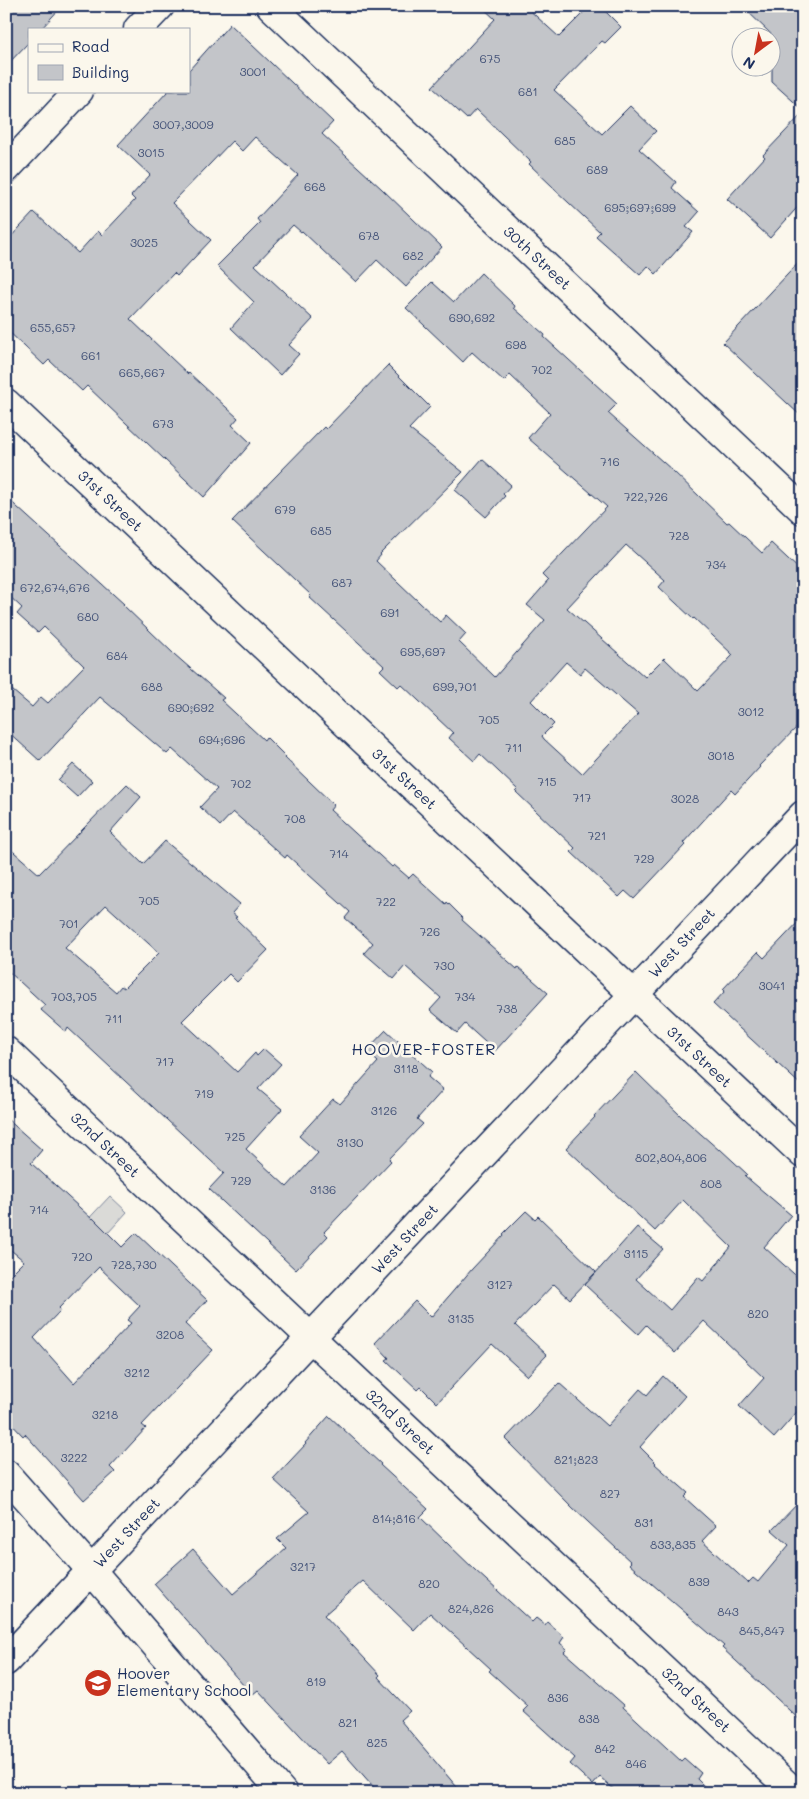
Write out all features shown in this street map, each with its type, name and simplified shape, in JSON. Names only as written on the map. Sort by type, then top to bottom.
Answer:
[{"type":"street","points":[[139,28],[160,6]]},
{"type":"street","name":"30th Street","points":[[271,6],[803,510]]},
{"type":"street","points":[[6,169],[78,92]]},
{"type":"street","name":"31st Street","points":[[6,403],[803,1154]]},
{"type":"street","name":"West Street","points":[[6,1661],[803,815]]},
{"type":"street","name":"32nd Street","points":[[6,1052],[795,1793]]},
{"type":"street","points":[[6,1474],[92,1570],[283,1793]]},
{"type":"shaded area","points":[[110,1196],[127,1212],[108,1233],[93,1219],[62,1247]]},
{"type":"building","points":[[6,6],[62,6],[42,28],[28,28],[28,43],[6,66]]},
{"type":"building","points":[[481,6],[525,6],[559,37],[590,6],[600,6],[621,27],[605,43],[602,41],[554,90],[602,134],[630,106],[656,131],[639,149],[676,182],[672,188],[699,212],[686,227],[693,232],[656,274],[648,266],[640,275],[596,236],[600,232],[553,188],[529,164],[531,162],[476,109],[467,119],[432,87],[495,19]]},
{"type":"building","points":[[742,6],[803,6],[803,110],[772,82],[772,78],[782,78],[782,28],[765,28]]},
{"type":"building","points":[[230,24],[333,122],[322,134],[442,247],[406,287],[377,260],[356,282],[302,231],[293,225],[255,265],[313,319],[289,345],[299,354],[280,375],[231,328],[254,302],[217,266],[260,223],[257,219],[298,175],[255,137],[242,151],[232,141],[172,203],[211,240],[177,276],[174,273],[130,319],[238,418],[232,425],[251,443],[204,497],[87,386],[82,391],[49,360],[44,365],[6,329],[6,242],[34,212],[78,253],[98,231],[102,235],[135,200],[131,196],[150,175],[118,145],[167,92],[190,92],[190,69]]},
{"type":"building","points":[[803,113],[803,201],[770,238],[727,199],[765,157],[763,155]]},
{"type":"building","points":[[803,258],[803,418],[723,343]]},
{"type":"building","points":[[481,273],[515,306],[514,308],[545,335],[544,337],[617,404],[608,413],[762,553],[771,543],[803,573],[803,721],[759,766],[735,794],[731,790],[683,843],[685,845],[634,899],[625,891],[619,897],[571,852],[575,848],[516,792],[518,790],[480,754],[474,761],[449,738],[453,733],[401,684],[398,687],[380,670],[384,666],[309,597],[311,595],[232,521],[388,365],[430,407],[409,429],[463,472],[380,554],[376,561],[440,622],[446,615],[466,634],[459,642],[495,677],[545,620],[527,605],[548,581],[542,575],[607,507],[528,438],[550,413],[510,375],[504,381],[472,352],[463,362],[406,308],[432,282],[454,302]],"holes":[[[626,545],[665,580],[659,587],[733,655],[698,691],[664,658],[645,677],[567,608]],[[566,662],[580,674],[585,668],[638,714],[582,774],[544,739],[542,736],[554,724],[531,701]]]},
{"type":"building","points":[[482,459],[511,485],[503,494],[505,496],[486,517],[455,490]]},
{"type":"building","points":[[6,497],[124,604],[174,654],[224,698],[221,700],[264,740],[266,737],[334,805],[330,810],[392,867],[394,865],[409,878],[413,874],[446,904],[447,902],[463,918],[462,920],[517,969],[518,967],[548,993],[495,1051],[465,1024],[457,1033],[430,1010],[441,998],[405,966],[394,979],[364,953],[373,943],[345,918],[350,912],[287,855],[285,858],[233,812],[220,826],[200,807],[217,789],[172,749],[167,754],[100,697],[40,761],[6,730],[6,685],[32,707],[41,697],[48,703],[84,666],[44,627],[38,633],[17,614],[22,608],[6,593]]},
{"type":"building","points":[[73,764],[92,781],[77,797],[58,780]]},
{"type":"building","points":[[127,784],[141,797],[110,832],[143,864],[165,841],[240,904],[232,913],[237,917],[235,918],[268,950],[237,982],[229,974],[182,1021],[237,1072],[255,1053],[257,1056],[264,1049],[281,1064],[258,1089],[282,1109],[246,1149],[287,1187],[318,1153],[299,1136],[333,1099],[340,1104],[378,1062],[366,1051],[386,1030],[432,1072],[428,1077],[443,1090],[417,1119],[423,1124],[324,1232],[328,1236],[296,1270],[209,1189],[224,1173],[68,1028],[66,1032],[41,1010],[45,1005],[6,969],[6,845],[39,874]],"holes":[[[106,905],[159,953],[124,988],[121,986],[116,992],[65,948]]]},
{"type":"building","points":[[803,917],[803,1087],[713,1004],[725,991],[723,989],[758,952],[764,958]]},
{"type":"building","points":[[636,1072],[684,1119],[747,1174],[745,1176],[791,1215],[764,1247],[803,1282],[803,1405],[774,1438],[739,1406],[764,1378],[704,1321],[675,1353],[646,1325],[638,1334],[585,1285],[637,1227],[663,1249],[636,1279],[670,1310],[698,1277],[703,1281],[731,1247],[683,1200],[655,1231],[566,1148]]},
{"type":"building","points":[[6,1118],[42,1150],[31,1163],[93,1218],[122,1247],[136,1233],[207,1300],[185,1324],[213,1350],[142,1425],[146,1428],[110,1467],[115,1472],[84,1500],[25,1434],[23,1436],[6,1418],[6,1279],[24,1261],[6,1246]],"holes":[[[99,1267],[140,1306],[127,1320],[131,1323],[74,1383],[34,1338],[61,1310],[59,1308]]]},
{"type":"building","points":[[526,1211],[535,1219],[538,1216],[596,1272],[570,1299],[554,1284],[515,1325],[547,1355],[527,1376],[492,1344],[437,1403],[421,1387],[418,1390],[386,1360],[389,1358],[375,1343],[415,1301],[431,1317],[503,1234]]},
{"type":"building","points":[[663,1376],[685,1396],[640,1447],[655,1464],[688,1493],[684,1497],[716,1526],[702,1541],[748,1583],[753,1578],[758,1582],[789,1545],[772,1530],[803,1498],[803,1723],[722,1648],[724,1646],[629,1564],[631,1562],[573,1508],[505,1439],[559,1383],[607,1426],[640,1389],[647,1395]]},
{"type":"building","points":[[329,1416],[428,1509],[420,1517],[532,1622],[536,1618],[545,1625],[547,1622],[564,1637],[560,1643],[567,1649],[564,1652],[624,1705],[623,1707],[681,1761],[684,1758],[701,1773],[697,1779],[711,1793],[618,1793],[600,1777],[593,1785],[570,1764],[575,1758],[523,1711],[528,1706],[430,1613],[414,1630],[363,1581],[324,1615],[380,1675],[378,1677],[410,1711],[400,1720],[462,1793],[379,1793],[342,1751],[327,1764],[258,1690],[252,1695],[154,1584],[193,1549],[233,1594],[286,1548],[277,1539],[309,1512],[273,1479]]},
{"type":"place","name":"Hoover Elementary School","points":[[98,1683]]},
{"type":"district","name":"HOOVER-FOSTER","points":[[424,1049]]}]
